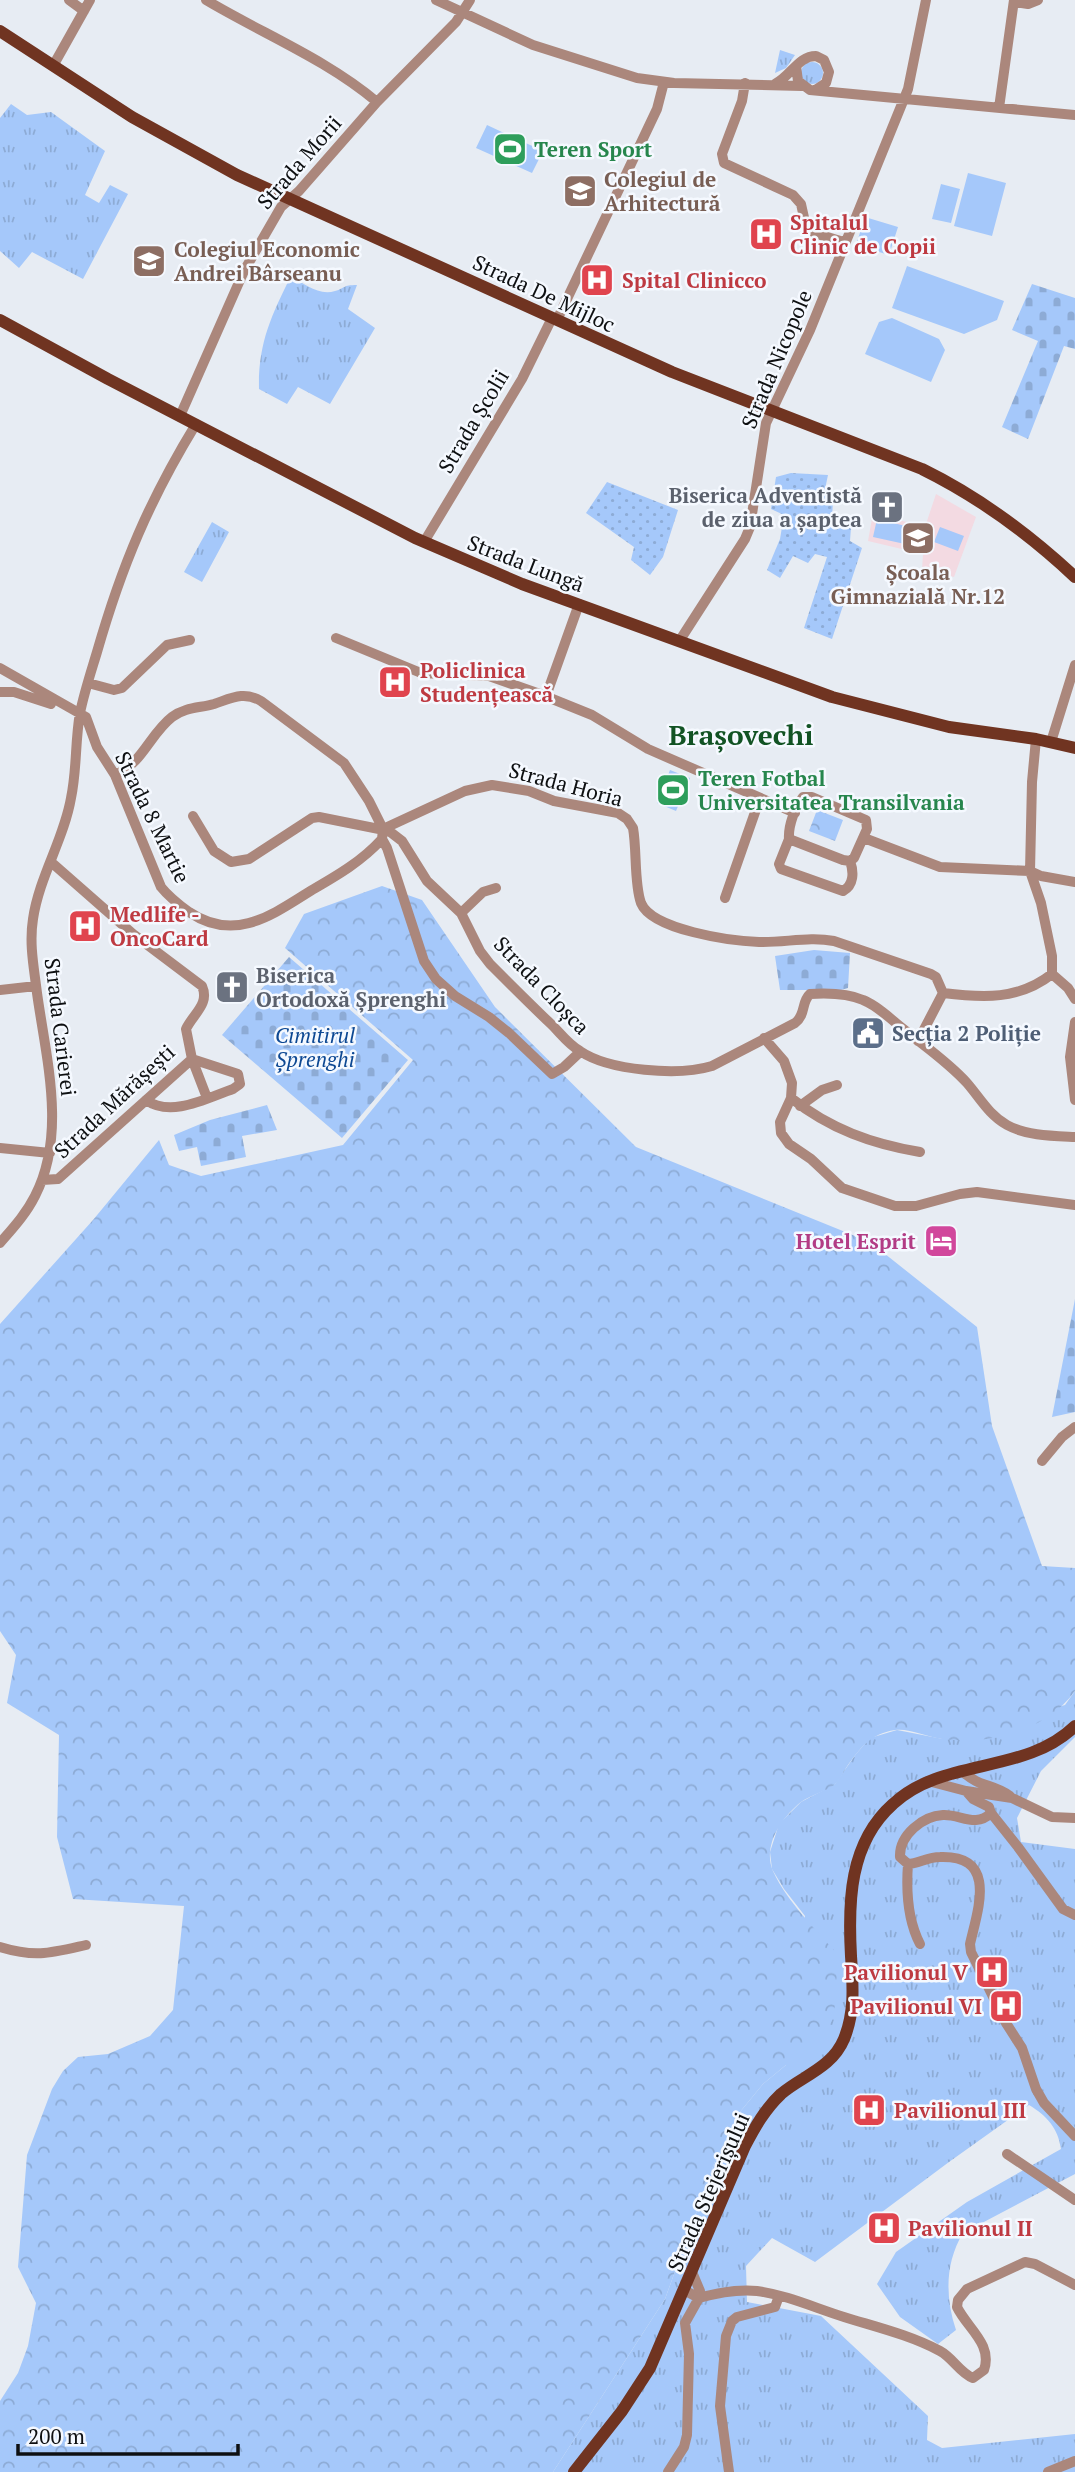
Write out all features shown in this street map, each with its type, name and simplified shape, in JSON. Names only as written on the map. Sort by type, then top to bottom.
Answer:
[{"type":"main road","name":"Strada De Mijloc","points":[[0,31],[132,117],[237,175],[672,372],[942,479],[1013,524],[1075,577]]},
{"type":"main road","name":"Strada Lungă","points":[[0,320],[424,542],[509,579],[862,706],[949,727],[1036,739],[1075,748]]},
{"type":"main road","name":"Strada Stejerișului","points":[[574,2472],[638,2389],[650,2368],[745,2146],[760,2119],[783,2093],[820,2068],[840,2048],[852,2014],[851,1900],[855,1868],[866,1838],[882,1815],[900,1797],[928,1781],[1043,1748],[1055,1743],[1075,1726]]},
{"type":"street","points":[[69,0],[84,11]]},
{"type":"street","points":[[53,66],[90,0]]},
{"type":"street","points":[[206,0],[332,68],[377,103]]},
{"type":"street","points":[[436,0],[555,53],[637,78],[664,82],[802,86],[810,90],[1075,115]]},
{"type":"street","name":"Strada Morii","points":[[180,416],[244,271],[281,207],[463,13],[470,0]]},
{"type":"street","name":"Strada Nicopole","points":[[680,640],[750,527],[762,440],[770,412],[810,330],[904,97],[926,0]]},
{"type":"street","points":[[999,108],[1015,1],[1028,4],[1038,0]]},
{"type":"street","points":[[775,84],[786,78],[804,58],[816,56],[826,63],[835,85],[851,92]]},
{"type":"street","points":[[796,66],[796,76],[802,86]]},
{"type":"street","points":[[817,89],[826,83],[829,75]]},
{"type":"street","name":"Strada Școlii","points":[[424,542],[522,379],[554,319],[657,109],[664,82]]},
{"type":"street","points":[[746,83],[722,159],[728,166],[793,195],[801,204],[807,231],[844,242]]},
{"type":"street","name":"Strada Carierei","points":[[0,1242],[31,1205],[50,1153],[51,1094],[31,932],[36,905],[72,796],[80,714],[110,606],[136,537],[168,468],[196,424]]},
{"type":"street","points":[[546,696],[579,604]]},
{"type":"street","points":[[335,638],[421,673],[489,677],[546,696],[592,715],[648,749],[795,813]]},
{"type":"street","points":[[88,683],[114,690],[122,688],[167,645],[190,640]]},
{"type":"street","points":[[1051,742],[1075,666]]},
{"type":"street","points":[[0,668],[68,709]]},
{"type":"street","points":[[0,692],[14,692],[80,714]]},
{"type":"street","points":[[115,775],[133,765],[141,751],[172,717],[191,707],[245,694],[261,701],[344,763],[362,789],[382,834],[424,961],[436,979],[455,996],[509,1033],[552,1074],[580,1052]]},
{"type":"street","name":"Strada 8 Martie","points":[[80,714],[89,722],[97,747],[115,775],[161,887],[172,900],[212,925],[243,925],[272,914],[361,859],[382,834]]},
{"type":"street","points":[[1036,739],[1030,871],[1041,903],[1052,956],[1052,975]]},
{"type":"street","name":"Strada Horia","points":[[382,834],[465,791],[492,785],[529,791],[567,804],[618,813],[627,819],[633,828],[642,904],[649,915],[659,921],[681,929],[755,942],[822,939],[834,941],[931,974],[936,977],[943,993]]},
{"type":"street","points":[[803,797],[812,797],[866,820],[864,838],[858,852],[850,861],[853,874],[849,887],[843,891],[781,869],[779,864],[789,839],[788,834],[803,797]]},
{"type":"street","points":[[725,898],[760,798]]},
{"type":"street","points":[[193,816],[214,852],[231,862],[250,859],[312,818],[319,817],[382,834]]},
{"type":"street","name":"Strada Cloșca","points":[[382,834],[393,833],[402,841],[427,881],[461,913],[486,960],[580,1052],[592,1058],[658,1071],[682,1072],[712,1066],[799,1020],[806,997],[812,994],[845,995],[863,1000],[918,1041],[967,1083],[992,1114],[1007,1125],[1041,1135],[1075,1137]]},
{"type":"street","points":[[864,838],[940,866],[1030,871],[1041,876],[1075,882]]},
{"type":"street","points":[[789,839],[820,853],[850,861]]},
{"type":"street","name":"Strada Mărășești","points":[[42,1180],[58,1179],[192,1059],[186,1029],[205,1001],[206,994],[202,986],[133,934],[51,862]]},
{"type":"street","points":[[461,913],[483,892],[496,888]]},
{"type":"street","points":[[918,1041],[943,993],[971,996],[1007,995],[1028,989],[1052,975]]},
{"type":"street","points":[[1052,975],[1068,988],[1075,999]]},
{"type":"street","points":[[0,990],[36,986]]},
{"type":"street","points":[[1075,1022],[1070,1057],[1075,1100]]},
{"type":"street","points":[[764,1038],[790,1072],[796,1102],[829,1124],[860,1138],[884,1146],[920,1152]]},
{"type":"street","points":[[192,1059],[207,1098]]},
{"type":"street","points":[[146,1100],[159,1108],[170,1109],[240,1084],[240,1077],[233,1072],[192,1059]]},
{"type":"street","points":[[837,1085],[796,1102],[780,1122],[781,1133],[789,1144],[811,1159],[842,1188],[895,1206],[916,1206],[977,1192],[1075,1205]]},
{"type":"street","points":[[0,1148],[50,1153]]},
{"type":"street","points":[[1042,1461],[1062,1437],[1075,1427]]},
{"type":"street","points":[[962,1771],[979,1784],[998,1788],[1012,1798],[1052,1817],[1075,1818]]},
{"type":"street","points":[[928,1781],[966,1791],[1012,1798]]},
{"type":"street","points":[[966,1791],[973,1799],[987,1805],[990,1813],[1063,1909],[1075,1915]]},
{"type":"street","points":[[908,1864],[900,1857],[901,1845],[909,1833],[922,1822],[944,1815],[973,1820],[986,1818],[990,1813]]},
{"type":"street","points":[[908,1864],[934,1857],[954,1858],[972,1866],[978,1874],[981,1880],[981,1895],[970,1944],[971,1952],[1006,2023],[1022,2048],[1035,2089],[1044,2103],[1075,2136]]},
{"type":"street","points":[[908,1864],[910,1919],[920,1944]]},
{"type":"street","points":[[0,1947],[33,1955],[86,1945]]},
{"type":"street","points":[[1007,2154],[1075,2200]]},
{"type":"street","points":[[684,2290],[699,2298],[744,2291],[779,2296],[877,2327],[937,2350],[952,2359],[973,2378],[984,2370],[986,2356],[981,2340],[957,2307],[957,2300],[967,2289],[1025,2262],[1035,2264],[1075,2285]]},
{"type":"street","points":[[668,2472],[684,2447],[687,2435],[689,2354],[685,2323],[700,2291],[692,2272]]},
{"type":"street","points":[[729,2472],[720,2406],[726,2336],[732,2321],[737,2317],[775,2306],[779,2296]]},
{"type":"street","points":[[1048,2472],[1075,2461]]},
{"type":"shaded area","name":"Școala Gimnazială Nr.12","points":[[936,494],[976,517],[954,577],[922,570],[923,554],[868,541],[873,513],[925,527]]},
{"type":"green space","points":[[780,50],[795,55],[786,68],[775,73]]},
{"type":"green space","points":[[812,62],[820,65],[823,73],[820,81],[812,84],[804,81],[801,73],[804,65]]},
{"type":"green space","points":[[11,104],[27,115],[51,112],[105,151],[85,195],[99,203],[110,185],[128,194],[83,279],[32,252],[19,268],[0,251],[0,118]]},
{"type":"green space","name":"Teren Sport","points":[[487,125],[543,151],[532,173],[476,148]]},
{"type":"green space","points":[[968,173],[1006,183],[992,236],[954,226]]},
{"type":"green space","points":[[941,184],[960,189],[951,223],[932,219]]},
{"type":"green space","points":[[865,217],[898,227],[889,255],[856,245]]},
{"type":"green space","points":[[907,266],[1004,301],[997,320],[964,334],[892,308]]},
{"type":"green space","points":[[291,276],[323,292],[357,285],[348,309],[375,328],[330,404],[298,387],[287,404],[259,389],[263,344],[277,304]]},
{"type":"green space","points":[[1032,284],[1075,298],[1075,349],[1064,346],[1028,439],[1002,427],[1038,341],[1012,330]]},
{"type":"green space","points":[[892,318],[939,339],[945,350],[931,382],[865,354],[879,322]]},
{"type":"green space","points":[[791,473],[828,475],[824,494],[833,498],[832,521],[851,527],[850,541],[862,548],[832,639],[804,628],[827,557],[815,554],[808,563],[793,556],[780,578],[767,570],[780,539],[784,515],[771,509],[776,477]]},
{"type":"green space","points":[[607,482],[678,510],[663,557],[650,575],[631,560],[634,547],[586,513]]},
{"type":"green space","points":[[877,519],[918,529],[914,546],[873,537]]},
{"type":"green space","points":[[212,522],[229,532],[202,582],[184,572]]},
{"type":"green space","points":[[940,527],[964,536],[958,551],[934,542]]},
{"type":"green space","name":"Teren Fotbal Universitatea Transilvania","points":[[670,770],[690,778],[676,811],[657,803]]},
{"type":"green space","points":[[817,810],[843,820],[835,841],[809,831]]},
{"type":"green space","points":[[382,886],[422,900],[495,1007],[636,1147],[870,1242],[977,1327],[992,1426],[1042,1566],[1075,1568],[1075,1691],[1049,1716],[1016,1732],[998,1737],[979,1740],[942,1739],[900,1730],[879,1735],[861,1748],[834,1785],[801,1802],[781,1824],[772,1842],[770,1861],[779,1882],[794,1904],[838,1955],[834,2017],[818,2044],[763,2084],[740,2112],[715,2161],[665,2299],[553,2472],[0,2472],[0,2401],[18,2373],[28,2346],[36,2303],[18,2267],[27,2155],[52,2089],[63,2071],[78,2057],[108,2054],[150,2036],[173,2010],[184,1906],[73,1899],[57,1837],[59,1735],[7,1703],[16,1655],[0,1631],[0,1324],[93,1220],[159,1140],[169,1165],[201,1176],[343,1145],[413,1060],[285,948],[304,914]]},
{"type":"green space","points":[[814,950],[850,953],[848,988],[780,990],[775,956]]},
{"type":"green space","name":"Cimitirul Șprenghi","points":[[289,957],[408,1060],[342,1138],[222,1035]]},
{"type":"green space","points":[[267,1105],[277,1130],[242,1136],[246,1157],[201,1166],[197,1147],[179,1151],[174,1135],[210,1120]]},
{"type":"green space","points":[[1075,1299],[1075,1412],[1052,1417]]},
{"type":"green space","points":[[1075,1691],[1075,1737],[1041,1771],[1017,1818],[1021,1842],[1075,1849],[1075,2174],[963,2233],[953,2256],[949,2280],[950,2305],[956,2330],[938,2344],[900,2317],[877,2284],[896,2252],[967,2202],[1061,2149],[1051,2123],[1029,2105],[815,2262],[772,2238],[746,2266],[747,2302],[821,2316],[928,2416],[927,2440],[942,2448],[1075,2434],[1075,2472],[553,2472],[665,2299],[715,2161],[740,2112],[763,2084],[786,2065],[805,1916],[772,1869],[770,1852],[779,1824],[801,1802],[835,1784],[870,1738],[897,1730],[943,1739],[1065,1705]]},
{"type":"place","name":"Teren Sport","points":[[510,149]]},
{"type":"place","name":"Colegiul de Arhitectură","points":[[580,191]]},
{"type":"place","name":"Spitalul Clinic de Copii","points":[[766,234]]},
{"type":"place","name":"Colegiul Economic Andrei Bârseanu","points":[[149,261]]},
{"type":"place","name":"Spital Clinicco","points":[[597,280]]},
{"type":"place","name":"Biserica Adventistă de ziua a șaptea","points":[[887,507]]},
{"type":"place","name":"Școala Gimnazială Nr.12","points":[[918,538]]},
{"type":"place","name":"Policlinica Studențească","points":[[395,682]]},
{"type":"place","name":"Teren Fotbal Universitatea Transilvania","points":[[673,790]]},
{"type":"place","name":"Medlife - OncoCard","points":[[85,926]]},
{"type":"place","name":"Biserica Ortodoxă Șprenghi","points":[[232,987]]},
{"type":"place","name":"Secția 2 Poliție","points":[[868,1033]]},
{"type":"place","name":"Hotel Esprit","points":[[941,1241]]},
{"type":"place","name":"Pavilionul V","points":[[992,1972]]},
{"type":"place","name":"Pavilionul VI","points":[[1006,2006]]},
{"type":"place","name":"Pavilionul III","points":[[869,2110]]},
{"type":"place","name":"Pavilionul II","points":[[884,2228]]},
{"type":"district","name":"Brașovechi","points":[[741,734]]}]
